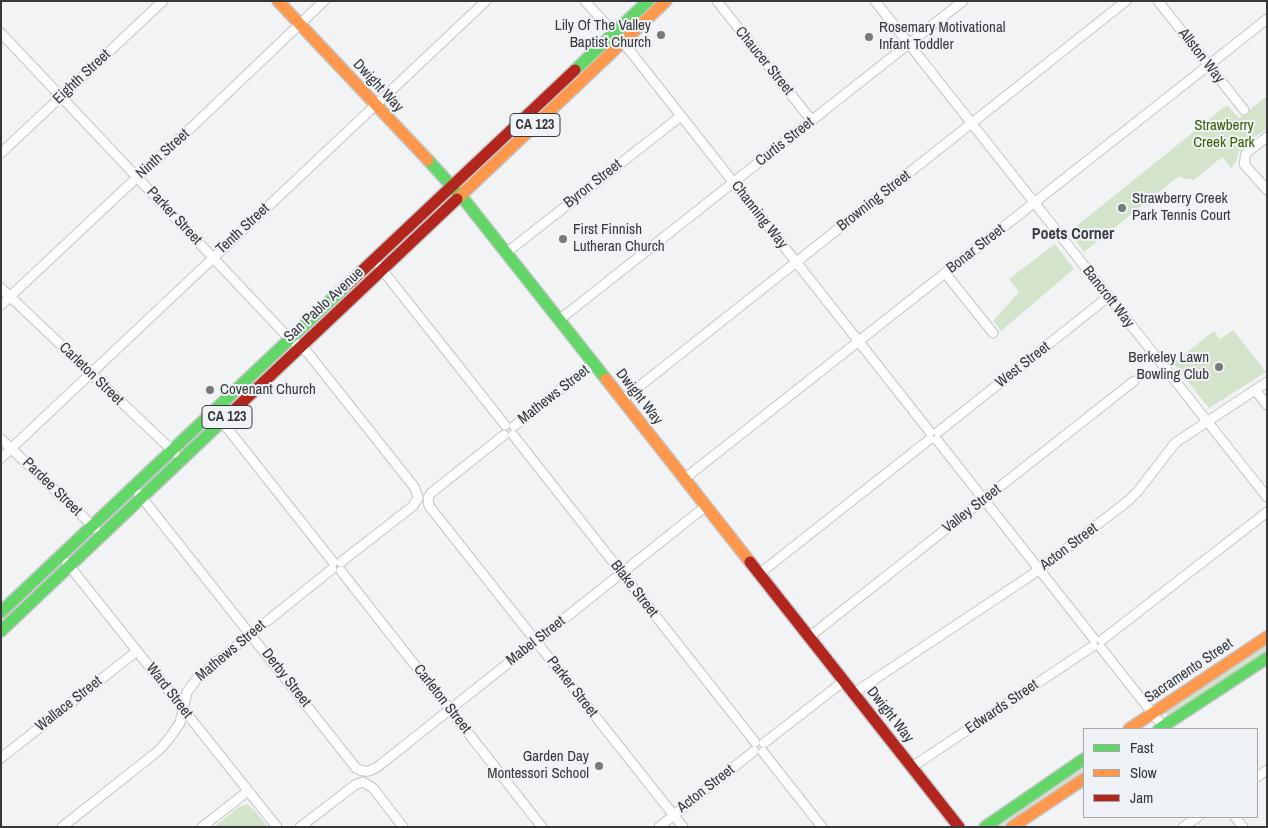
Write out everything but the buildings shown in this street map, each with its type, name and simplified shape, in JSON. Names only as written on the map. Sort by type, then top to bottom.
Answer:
[{"type":"main road","name":"Dwight Way","points":[[278,1],[452,186],[959,827]]},
{"type":"main road","name":"San Pablo Avenue","points":[[2,611],[376,260],[648,1]]},
{"type":"main road","name":"San Pablo Avenue","points":[[1,631],[666,1]]},
{"type":"main road","name":"Sacramento Street","points":[[1130,728],[1267,637]]},
{"type":"main road","points":[[1162,728],[1267,658]]},
{"type":"main road","points":[[985,827],[1083,760]]},
{"type":"main road","points":[[1012,827],[1083,780]]},
{"type":"street","name":"Eighth Street","points":[[1,152],[162,1]]},
{"type":"street","name":"Ninth Street","points":[[1,305],[324,1]]},
{"type":"street","name":"Tenth Street","points":[[1,458],[486,1]]},
{"type":"street","name":"Channing Way","points":[[585,1],[622,42],[734,182],[796,263],[1098,643],[1162,728]]},
{"type":"street","name":"Chaucer Street","points":[[716,1],[812,121]]},
{"type":"street","name":"Bancroft Way","points":[[875,1],[1267,498]]},
{"type":"street","name":"Curtis Street","points":[[559,320],[963,1]]},
{"type":"street","name":"Browning Street","points":[[622,400],[1126,1]]},
{"type":"street","name":"Allston Way","points":[[1158,1],[1244,110]]},
{"type":"street","name":"Bonar Street","points":[[684,479],[1267,19]]},
{"type":"street","name":"Parker Street","points":[[1,32],[213,258],[291,339],[308,352],[415,488],[418,496]]},
{"type":"street","name":"Byron Street","points":[[506,253],[681,116]]},
{"type":"street","points":[[1267,137],[1246,153],[1244,164],[1267,190]]},
{"type":"street","name":"Blake Street","points":[[376,260],[822,827]]},
{"type":"street","points":[[945,273],[992,333]]},
{"type":"street","name":"Carleton Street","points":[[1,288],[181,460]]},
{"type":"street","name":"West Street","points":[[759,574],[1108,297]]},
{"type":"street","name":"Mathews Street","points":[[428,498],[434,490],[593,364]]},
{"type":"street","name":"Valley Street","points":[[809,637],[1134,381]]},
{"type":"street","name":"Acton Street","points":[[854,693],[1039,570],[1128,501],[1145,484],[1175,444],[1267,382]]},
{"type":"street","points":[[1255,390],[1267,405]]},
{"type":"street","name":"Carleton Street","points":[[214,412],[542,827]]},
{"type":"street","name":"Pardee Street","points":[[1,439],[102,536]]},
{"type":"street","name":"Derby Street","points":[[134,488],[356,768],[365,772]]},
{"type":"street","name":"Mathews Street","points":[[62,827],[158,751],[168,740],[180,723],[187,692],[199,676],[413,506],[418,496]]},
{"type":"street","name":"Parker Street","points":[[428,498],[431,509],[682,827]]},
{"type":"street","name":"Mabel Street","points":[[365,772],[371,771],[380,765],[706,506]]},
{"type":"street","name":"Edwards Street","points":[[912,767],[1098,643],[1267,512]]},
{"type":"street","name":"Ward Street","points":[[60,556],[70,566],[277,827]]},
{"type":"street","points":[[2,611],[12,621]]},
{"type":"street","name":"Wallace Street","points":[[1,758],[137,651]]},
{"type":"street","name":"Acton Street","points":[[659,827],[844,681]]},
{"type":"street","points":[[300,827],[355,785],[364,782],[373,788],[403,827]]},
{"type":"street","points":[[202,827],[248,791]]},
{"type":"street","points":[[1183,827],[1196,818]]},
{"type":"green space","name":"Strawberry Creek Park","points":[[1267,96],[1267,129],[1242,147],[1231,168],[1222,157],[1194,180],[1179,176],[1084,252],[1069,232],[1227,105],[1239,118]]},
{"type":"green space","points":[[1055,244],[1074,269],[1001,331],[993,321],[1019,292],[1009,279]]},
{"type":"green space","name":"Berkeley Lawn Bowling Club","points":[[1233,330],[1266,372],[1209,408],[1173,363],[1214,331],[1220,339]]},
{"type":"green space","points":[[1267,641],[1267,652],[1170,717],[1164,711]]},
{"type":"green space","points":[[1083,764],[1083,775],[1002,827],[998,827],[1015,815],[1026,804]]},
{"type":"green space","points":[[247,804],[268,827],[214,827],[239,807]]},
{"type":"traffic: fast","points":[[575,70],[648,1]]},
{"type":"traffic: fast","points":[[428,160],[466,202],[606,379]]},
{"type":"traffic: fast","points":[[1,612],[348,284]]},
{"type":"traffic: fast","points":[[1,631],[234,410]]},
{"type":"traffic: fast","points":[[1161,728],[1267,658]]},
{"type":"traffic: fast","points":[[985,827],[1083,760]]},
{"type":"traffic: slow","points":[[278,1],[428,160]]},
{"type":"traffic: slow","points":[[457,199],[666,1]]},
{"type":"traffic: slow","points":[[606,379],[750,562]]},
{"type":"traffic: slow","points":[[1130,728],[1267,637]]},
{"type":"traffic: slow","points":[[1012,827],[1083,780]]},
{"type":"traffic: jam","points":[[348,284],[575,70]]},
{"type":"traffic: jam","points":[[234,410],[457,199]]},
{"type":"traffic: jam","points":[[750,562],[959,827]]},
{"type":"place","name":"Lily Of The Valley Baptist Church","points":[[661,35]]},
{"type":"place","name":"Rosemary Motivational Infant Toddler","points":[[869,37]]},
{"type":"place","name":"Strawberry Creek Park Tennis Court","points":[[1122,208]]},
{"type":"place","name":"First Finnish Lutheran Church","points":[[563,239]]},
{"type":"place","name":"Berkeley Lawn Bowling Club","points":[[1219,367]]},
{"type":"place","name":"Covenant Church","points":[[210,390]]},
{"type":"place","name":"Garden Day Montessori School","points":[[599,766]]},
{"type":"district","name":"Poets Corner","points":[[1073,235]]}]
